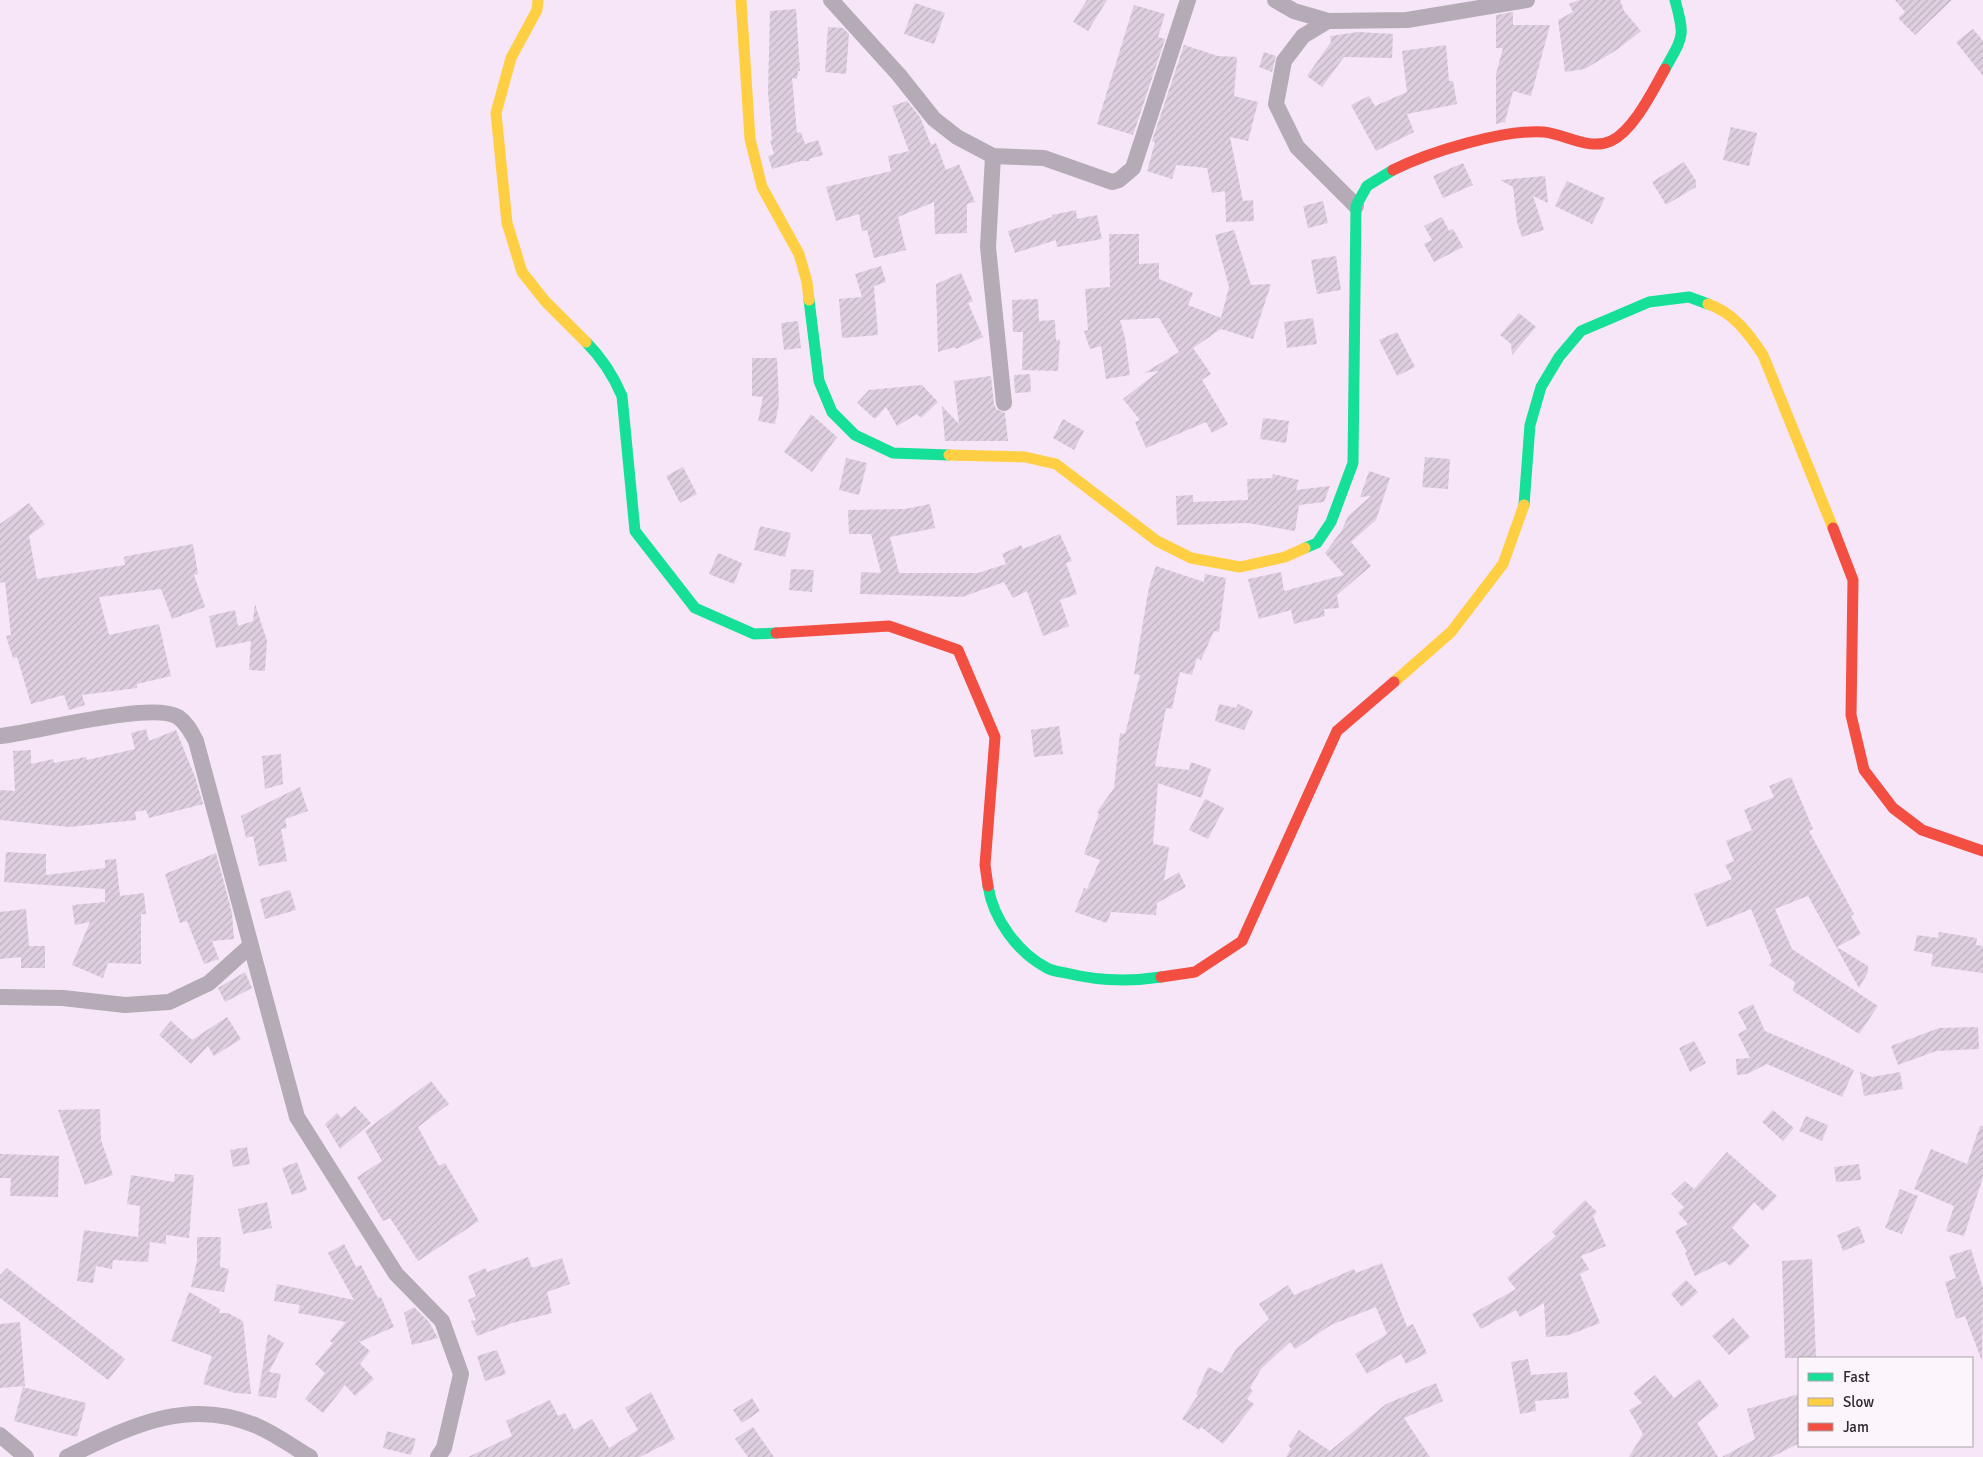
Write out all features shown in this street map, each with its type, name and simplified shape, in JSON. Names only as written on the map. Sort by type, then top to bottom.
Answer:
[{"type":"street","points":[[538,0],[537,10],[511,58],[496,113],[507,223],[522,272],[545,301],[600,356],[614,377],[622,396],[635,531],[694,608],[754,634],[889,626],[958,650],[995,737],[985,865],[990,898],[1005,930],[1024,952],[1048,969],[1094,980],[1150,979],[1195,972],[1242,941],[1337,731],[1452,632],[1503,564],[1525,502],[1530,425],[1541,387],[1559,357],[1581,331],[1649,302],[1689,297],[1721,308],[1747,331],[1763,355],[1786,408],[1852,580],[1851,715],[1864,770],[1893,808],[1922,830],[1983,851]]},
{"type":"street","points":[[741,0],[750,139],[762,186],[799,254],[807,282],[819,381],[832,412],[854,435],[893,453],[1024,457],[1056,464],[1157,541],[1191,558],[1240,567],[1285,557],[1317,542],[1331,522],[1353,463],[1356,206],[1366,187],[1388,171],[1432,154],[1516,134],[1544,132],[1593,143],[1610,141],[1630,125],[1680,42],[1683,30],[1675,0]]},
{"type":"street","points":[[831,0],[899,75],[934,119],[957,138],[993,156],[1044,158],[1112,182],[1127,175],[1134,168],[1188,0]]},
{"type":"street","points":[[1275,0],[1294,10],[1328,21],[1407,20],[1528,0]]},
{"type":"street","points":[[1328,21],[1303,36],[1284,61],[1276,104],[1297,147],[1356,206]]},
{"type":"street","points":[[993,156],[988,247],[1004,403]]},
{"type":"street","points":[[0,736],[134,712],[159,712],[177,716],[188,725],[196,741],[297,1117],[396,1274],[442,1322],[458,1365],[461,1374],[444,1448],[438,1457]]},
{"type":"street","points":[[0,997],[64,998],[125,1005],[169,1002],[209,983],[250,946]]},
{"type":"street","points":[[67,1457],[115,1434],[171,1415],[199,1412],[225,1415],[258,1426],[310,1457]]},
{"type":"street","points":[[0,1435],[26,1457]]},
{"type":"building","points":[[1087,0],[1107,0],[1088,31],[1073,22]]},
{"type":"building","points":[[1579,0],[1620,0],[1624,11],[1641,31],[1618,49],[1585,69],[1565,72],[1558,20],[1573,12],[1569,4]]},
{"type":"building","points":[[1895,0],[1952,0],[1915,35],[1898,18],[1905,12]]},
{"type":"building","points":[[915,3],[945,13],[934,44],[904,34]]},
{"type":"building","points":[[1134,5],[1165,14],[1158,37],[1165,39],[1133,135],[1097,124]]},
{"type":"building","points":[[796,9],[800,71],[798,71],[797,79],[792,78],[797,133],[801,132],[805,144],[818,140],[823,155],[809,159],[810,161],[801,161],[772,169],[768,156],[774,154],[770,141],[772,140],[768,92],[770,11]]},
{"type":"building","points":[[1513,12],[1513,25],[1550,25],[1531,96],[1513,91],[1505,122],[1496,124],[1496,74],[1503,48],[1496,48],[1496,15]]},
{"type":"building","points":[[828,27],[843,28],[849,34],[846,74],[825,72]]},
{"type":"building","points":[[1973,29],[1983,41],[1983,76],[1956,42]]},
{"type":"building","points":[[1358,32],[1393,34],[1392,58],[1344,57],[1322,87],[1307,76],[1331,42],[1330,36]]},
{"type":"building","points":[[1184,45],[1218,56],[1237,57],[1234,96],[1258,102],[1248,141],[1230,137],[1243,201],[1253,200],[1254,221],[1226,222],[1225,191],[1212,193],[1207,168],[1176,165],[1172,179],[1147,171],[1155,142],[1152,141]]},
{"type":"building","points":[[1446,45],[1449,81],[1453,81],[1457,104],[1407,114],[1414,132],[1376,151],[1351,105],[1369,96],[1375,106],[1407,92],[1402,51]]},
{"type":"building","points":[[1264,52],[1276,56],[1272,72],[1259,67]]},
{"type":"building","points":[[907,101],[920,117],[931,145],[936,143],[946,170],[959,164],[975,202],[967,204],[967,233],[935,234],[934,202],[898,217],[906,250],[874,258],[867,230],[862,231],[859,214],[836,221],[826,187],[891,171],[888,156],[909,151],[892,106]]},
{"type":"building","points":[[1731,127],[1757,133],[1749,166],[1723,160]]},
{"type":"building","points":[[1684,162],[1696,181],[1696,187],[1666,205],[1652,182]]},
{"type":"building","points":[[1463,163],[1473,185],[1443,198],[1433,176]]},
{"type":"building","points":[[1545,176],[1548,203],[1533,196],[1544,230],[1522,237],[1517,222],[1513,187],[1500,180]]},
{"type":"building","points":[[1567,181],[1605,198],[1592,224],[1555,206]]},
{"type":"building","points":[[1323,201],[1328,223],[1308,228],[1303,206]]},
{"type":"building","points":[[1076,210],[1077,219],[1097,215],[1102,239],[1057,247],[1056,240],[1015,253],[1008,231],[1052,217],[1052,215]]},
{"type":"building","points":[[1442,217],[1449,231],[1453,229],[1463,247],[1434,262],[1424,244],[1432,240],[1424,226]]},
{"type":"building","points":[[1234,230],[1251,285],[1271,284],[1253,339],[1221,329],[1193,348],[1211,374],[1202,380],[1228,424],[1212,433],[1206,422],[1146,448],[1135,422],[1140,420],[1123,399],[1159,371],[1144,373],[1179,352],[1159,318],[1120,320],[1125,338],[1130,375],[1106,379],[1101,346],[1090,349],[1084,331],[1088,330],[1085,289],[1110,287],[1109,234],[1139,234],[1139,264],[1159,263],[1159,279],[1193,293],[1188,305],[1221,318],[1229,287],[1215,235]]},
{"type":"building","points":[[1336,256],[1341,290],[1317,294],[1311,260]]},
{"type":"building","points":[[881,266],[886,282],[874,286],[878,335],[842,338],[839,299],[862,297],[855,274]]},
{"type":"building","points":[[961,273],[973,301],[968,303],[983,337],[956,349],[955,347],[938,352],[936,284]]},
{"type":"building","points":[[1038,299],[1039,321],[1055,320],[1056,341],[1060,339],[1058,371],[1022,370],[1023,332],[1013,332],[1012,300]]},
{"type":"building","points":[[1519,313],[1536,327],[1512,355],[1511,344],[1500,335]]},
{"type":"building","points":[[1313,318],[1317,344],[1287,348],[1284,322]]},
{"type":"building","points":[[798,321],[801,348],[784,350],[781,323]]},
{"type":"building","points":[[1397,332],[1415,367],[1397,376],[1379,340]]},
{"type":"building","points":[[752,358],[777,358],[779,403],[775,424],[758,421],[763,397],[752,396]]},
{"type":"building","points":[[1030,374],[1031,392],[1015,393],[1014,375]]},
{"type":"building","points":[[991,376],[994,404],[996,409],[1005,413],[1008,441],[945,441],[942,406],[959,424],[954,381]]},
{"type":"building","points":[[922,385],[938,402],[921,418],[917,414],[897,426],[886,407],[875,419],[857,403],[869,390]]},
{"type":"building","points":[[811,414],[837,437],[812,472],[784,452]]},
{"type":"building","points":[[1263,418],[1289,421],[1286,443],[1260,439]]},
{"type":"building","points":[[1063,419],[1084,431],[1074,450],[1053,438]]},
{"type":"building","points":[[1425,457],[1450,459],[1448,489],[1422,487]]},
{"type":"building","points":[[846,458],[867,463],[859,495],[839,490]]},
{"type":"building","points":[[683,467],[697,494],[680,503],[666,476]]},
{"type":"building","points":[[1369,471],[1390,478],[1376,520],[1351,542],[1371,566],[1337,595],[1339,608],[1324,609],[1325,616],[1294,624],[1291,610],[1259,619],[1248,579],[1281,572],[1284,591],[1344,575],[1325,553],[1342,530],[1348,516],[1371,496],[1360,497]]},
{"type":"building","points":[[1273,474],[1299,480],[1296,490],[1330,486],[1324,502],[1299,505],[1295,531],[1248,523],[1177,525],[1176,496],[1193,495],[1193,502],[1248,500],[1247,479],[1272,478]]},
{"type":"building","points":[[29,503],[45,524],[29,536],[37,579],[125,565],[124,557],[127,556],[193,544],[198,574],[194,575],[205,607],[172,619],[161,589],[99,597],[109,635],[159,624],[171,676],[137,684],[137,688],[82,695],[85,705],[69,710],[64,695],[31,704],[17,657],[13,658],[6,636],[11,635],[5,582],[0,583],[0,524]]},
{"type":"building","points":[[930,504],[935,528],[890,537],[899,573],[978,573],[1006,564],[1002,554],[1021,545],[1023,549],[1060,534],[1072,561],[1066,563],[1077,594],[1060,600],[1069,626],[1043,636],[1027,591],[1013,598],[1004,582],[962,597],[860,594],[861,572],[881,573],[871,534],[849,534],[848,510],[905,509]]},
{"type":"building","points":[[760,526],[791,533],[785,557],[754,550]]},
{"type":"building","points":[[718,553],[742,563],[734,584],[709,574]]},
{"type":"building","points":[[1156,566],[1204,582],[1205,574],[1226,578],[1219,632],[1214,631],[1201,660],[1197,658],[1192,675],[1180,672],[1172,709],[1166,708],[1155,766],[1189,770],[1191,762],[1211,769],[1201,798],[1158,783],[1153,844],[1169,847],[1164,881],[1179,872],[1186,887],[1157,903],[1156,915],[1111,912],[1107,923],[1075,912],[1084,888],[1087,889],[1100,860],[1084,854],[1099,814],[1097,812],[1114,788],[1120,733],[1125,734],[1140,675],[1134,674],[1149,587]]},
{"type":"building","points":[[791,569],[814,570],[812,592],[789,590]]},
{"type":"building","points":[[255,604],[267,641],[265,671],[249,670],[251,641],[216,648],[209,616],[235,610],[238,626],[253,621]]},
{"type":"building","points":[[1219,704],[1236,708],[1238,704],[1253,711],[1244,730],[1215,721]]},
{"type":"building","points":[[1059,726],[1063,754],[1034,757],[1031,730]]},
{"type":"building","points":[[146,729],[149,741],[176,730],[195,777],[203,804],[149,818],[146,810],[135,812],[136,820],[69,827],[0,820],[0,790],[15,791],[13,751],[31,750],[31,764],[53,759],[54,763],[86,757],[87,760],[135,749],[131,733]]},
{"type":"building","points":[[281,754],[283,784],[265,789],[262,756]]},
{"type":"building","points":[[1791,777],[1813,829],[1809,831],[1854,914],[1851,916],[1861,934],[1837,947],[1868,966],[1868,972],[1859,988],[1808,896],[1775,909],[1792,949],[1878,1006],[1859,1034],[1793,991],[1795,982],[1769,965],[1772,961],[1751,909],[1707,927],[1694,894],[1732,879],[1725,865],[1734,861],[1726,841],[1752,830],[1744,810],[1774,797],[1769,786]]},
{"type":"building","points":[[300,787],[308,811],[285,819],[287,828],[281,829],[287,861],[259,866],[253,836],[246,838],[241,816]]},
{"type":"building","points":[[1205,799],[1224,808],[1208,839],[1189,830]]},
{"type":"building","points":[[6,852],[46,854],[46,875],[105,868],[105,860],[116,859],[120,896],[144,893],[146,914],[141,914],[141,964],[108,963],[103,978],[72,965],[90,922],[75,925],[72,905],[105,902],[105,889],[4,882]]},
{"type":"building","points":[[216,853],[232,913],[234,939],[212,941],[219,959],[204,964],[187,921],[180,923],[165,874]]},
{"type":"building","points":[[290,890],[296,910],[265,919],[260,899]]},
{"type":"building","points":[[26,909],[29,946],[45,946],[45,968],[21,968],[21,957],[0,959],[0,912]]},
{"type":"building","points":[[1939,932],[1977,938],[1976,945],[1983,946],[1983,973],[1931,966],[1933,954],[1914,951],[1917,935],[1938,938]]},
{"type":"building","points":[[245,972],[252,988],[225,1002],[218,988]]},
{"type":"building","points":[[1753,1004],[1765,1031],[1854,1070],[1842,1097],[1767,1064],[1747,1074],[1737,1075],[1736,1059],[1750,1058],[1738,1034],[1747,1029],[1738,1012]]},
{"type":"building","points":[[227,1017],[241,1039],[214,1056],[208,1046],[191,1064],[159,1035],[171,1021],[192,1040]]},
{"type":"building","points":[[1978,1027],[1979,1049],[1936,1051],[1898,1065],[1891,1046],[1939,1028]]},
{"type":"building","points":[[1694,1041],[1706,1063],[1690,1072],[1679,1048]]},
{"type":"building","points":[[1860,1072],[1872,1077],[1900,1072],[1903,1089],[1864,1096]]},
{"type":"building","points":[[431,1081],[449,1104],[418,1127],[439,1166],[445,1163],[479,1221],[418,1261],[390,1218],[383,1221],[357,1177],[382,1161],[365,1131]]},
{"type":"building","points":[[355,1106],[371,1123],[340,1149],[325,1124],[337,1113],[341,1118]]},
{"type":"building","points":[[100,1109],[101,1140],[113,1175],[85,1185],[58,1110]]},
{"type":"building","points":[[1773,1110],[1794,1128],[1783,1141],[1762,1122]]},
{"type":"building","points":[[1806,1116],[1828,1125],[1822,1141],[1799,1131]]},
{"type":"building","points":[[1980,1126],[1983,1126],[1983,1177],[1964,1236],[1946,1231],[1954,1206],[1914,1189],[1931,1149],[1967,1164]]},
{"type":"building","points":[[247,1147],[250,1164],[233,1167],[230,1150]]},
{"type":"building","points":[[1727,1152],[1777,1196],[1763,1211],[1754,1202],[1732,1228],[1750,1246],[1730,1266],[1725,1261],[1695,1276],[1685,1253],[1687,1252],[1675,1231],[1688,1224],[1678,1213],[1684,1207],[1671,1194],[1685,1181],[1694,1189]]},
{"type":"building","points":[[0,1154],[59,1156],[58,1197],[10,1196],[11,1178],[0,1178]]},
{"type":"building","points":[[297,1162],[307,1190],[292,1195],[282,1168]]},
{"type":"building","points":[[1859,1164],[1861,1180],[1836,1182],[1834,1167]]},
{"type":"building","points":[[175,1174],[194,1175],[189,1238],[166,1235],[166,1244],[150,1242],[148,1262],[113,1260],[112,1269],[96,1266],[93,1283],[77,1281],[84,1230],[138,1237],[140,1206],[127,1204],[131,1175],[174,1182]]},
{"type":"building","points":[[1900,1189],[1918,1196],[1902,1234],[1885,1228]]},
{"type":"building","points":[[1585,1200],[1597,1212],[1593,1216],[1606,1246],[1581,1256],[1589,1269],[1580,1274],[1600,1323],[1569,1335],[1546,1337],[1544,1303],[1520,1317],[1516,1310],[1481,1329],[1472,1314],[1516,1289],[1507,1278],[1556,1236],[1552,1232]]},
{"type":"building","points":[[267,1202],[272,1228],[243,1234],[238,1209]]},
{"type":"building","points":[[1859,1226],[1865,1242],[1843,1251],[1837,1235]]},
{"type":"building","points":[[197,1237],[221,1237],[220,1267],[229,1269],[224,1292],[191,1287],[197,1261]]},
{"type":"building","points":[[344,1244],[356,1267],[361,1265],[378,1298],[381,1297],[394,1327],[359,1342],[370,1351],[360,1364],[374,1379],[355,1396],[345,1385],[323,1413],[305,1399],[325,1373],[315,1364],[333,1343],[330,1341],[346,1322],[298,1313],[300,1305],[274,1301],[277,1284],[354,1300],[328,1253]]},
{"type":"building","points":[[1971,1249],[1983,1289],[1982,1361],[1965,1316],[1956,1319],[1945,1282],[1956,1278],[1949,1256]]},
{"type":"building","points":[[528,1257],[532,1268],[562,1258],[570,1284],[547,1292],[552,1313],[512,1323],[477,1336],[471,1321],[476,1320],[468,1300],[476,1296],[468,1276],[485,1268],[487,1272]]},
{"type":"building","points":[[1812,1259],[1816,1357],[1785,1358],[1782,1261]]},
{"type":"building","points":[[1382,1263],[1407,1327],[1413,1324],[1427,1353],[1406,1364],[1401,1354],[1367,1374],[1355,1354],[1387,1334],[1376,1307],[1331,1325],[1295,1349],[1290,1342],[1261,1369],[1250,1388],[1253,1391],[1247,1399],[1254,1404],[1223,1444],[1201,1427],[1199,1430],[1182,1419],[1198,1395],[1196,1394],[1208,1367],[1222,1373],[1236,1349],[1269,1319],[1259,1304],[1288,1285],[1294,1295],[1354,1269],[1356,1273]]},
{"type":"building","points":[[7,1268],[125,1359],[108,1380],[0,1298],[0,1275]]},
{"type":"building","points":[[1686,1280],[1698,1292],[1682,1307],[1671,1294]]},
{"type":"building","points":[[189,1292],[220,1309],[219,1313],[228,1313],[243,1321],[251,1394],[235,1393],[203,1384],[212,1356],[171,1341]]},
{"type":"building","points":[[414,1307],[429,1322],[438,1338],[412,1345],[404,1313]]},
{"type":"building","points":[[1733,1318],[1750,1337],[1729,1355],[1712,1336]]},
{"type":"building","points":[[20,1322],[25,1386],[0,1388],[0,1324]]},
{"type":"building","points":[[268,1334],[284,1343],[269,1372],[281,1374],[276,1398],[258,1396]]},
{"type":"building","points":[[497,1350],[506,1374],[485,1381],[477,1356]]},
{"type":"building","points":[[1528,1359],[1531,1375],[1567,1372],[1569,1398],[1535,1401],[1536,1411],[1520,1414],[1511,1362]]},
{"type":"building","points":[[1655,1375],[1674,1398],[1699,1379],[1719,1406],[1697,1423],[1718,1457],[1629,1457],[1643,1434],[1629,1410],[1642,1403],[1633,1393]]},
{"type":"building","points":[[1436,1383],[1443,1401],[1404,1418],[1430,1457],[1286,1457],[1291,1448],[1288,1446],[1299,1430],[1330,1451],[1386,1404]]},
{"type":"building","points":[[23,1387],[86,1403],[77,1437],[14,1421]]},
{"type":"building","points":[[651,1392],[675,1439],[640,1457],[468,1457],[512,1436],[506,1421],[550,1400],[558,1416],[565,1413],[574,1430],[592,1419],[609,1448],[638,1430],[625,1408]]},
{"type":"building","points":[[1798,1394],[1798,1444],[1772,1457],[1722,1457],[1755,1439],[1747,1409]]},
{"type":"building","points":[[752,1398],[760,1411],[742,1423],[733,1410]]},
{"type":"building","points":[[753,1427],[774,1457],[748,1457],[735,1439]]},
{"type":"building","points":[[387,1431],[416,1439],[411,1455],[383,1448]]},
{"type":"traffic: fast","points":[[1665,69],[1681,36],[1675,0]]},
{"type":"traffic: fast","points":[[1305,548],[1317,543],[1331,522],[1353,463],[1356,206],[1367,186],[1393,170]]},
{"type":"traffic: fast","points":[[1524,505],[1530,425],[1541,387],[1559,357],[1581,331],[1649,302],[1689,297],[1708,304]]},
{"type":"traffic: fast","points":[[809,300],[819,381],[832,412],[855,435],[893,453],[949,455]]},
{"type":"traffic: fast","points":[[586,342],[607,367],[622,396],[635,531],[695,608],[754,634],[776,633]]},
{"type":"traffic: fast","points":[[988,886],[995,911],[1008,934],[1026,954],[1047,968],[1059,972],[1101,979],[1137,980],[1161,977]]},
{"type":"traffic: slow","points":[[538,0],[537,10],[511,58],[496,113],[507,223],[522,272],[545,301],[586,342]]},
{"type":"traffic: slow","points":[[741,0],[750,139],[762,187],[799,254],[807,282],[809,300]]},
{"type":"traffic: slow","points":[[1708,304],[1733,318],[1752,339],[1763,355],[1833,528]]},
{"type":"traffic: slow","points":[[949,455],[1025,457],[1056,464],[1157,541],[1191,558],[1240,567],[1285,557],[1305,548]]},
{"type":"traffic: slow","points":[[1394,682],[1451,632],[1503,564],[1524,505]]},
{"type":"traffic: jam","points":[[1393,170],[1446,149],[1509,134],[1544,132],[1586,143],[1603,144],[1619,136],[1635,119],[1665,69]]},
{"type":"traffic: jam","points":[[1833,528],[1853,580],[1851,715],[1864,770],[1893,808],[1922,830],[1983,851]]},
{"type":"traffic: jam","points":[[776,633],[889,626],[958,650],[995,737],[985,865],[988,886]]},
{"type":"traffic: jam","points":[[1161,977],[1195,972],[1242,941],[1337,731],[1394,682]]}]
